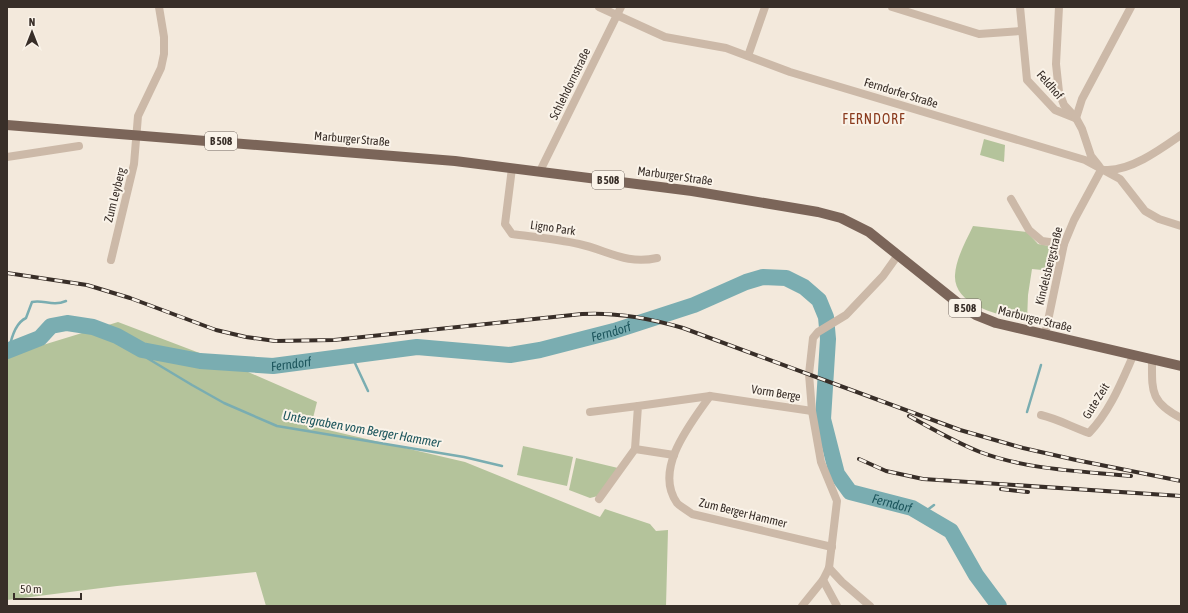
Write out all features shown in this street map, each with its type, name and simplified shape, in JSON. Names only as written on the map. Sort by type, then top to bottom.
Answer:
[{"type":"main road","name":"Marburger Straße","points":[[7,125],[345,151],[540,171],[692,191],[841,218],[869,232],[959,304],[976,315],[996,323],[1181,366]]},
{"type":"street","name":"Zum Leyberg","points":[[111,260],[134,164],[138,116],[161,68],[164,54],[164,37],[159,7]]},
{"type":"street","name":"Ferndorfer Straße","points":[[599,7],[619,11],[665,36],[726,48],[790,72],[1085,160],[1120,179],[1145,211],[1159,219],[1181,226]]},
{"type":"street","points":[[748,56],[765,7]]},
{"type":"street","points":[[892,7],[979,34],[1021,31]]},
{"type":"street","name":"Feldhof","points":[[1020,7],[1021,31],[1027,80],[1055,110],[1076,118]]},
{"type":"street","points":[[1060,7],[1056,64],[1059,92],[1064,105],[1076,118],[1088,143],[1091,156],[1102,170],[1115,171],[1154,154],[1181,136]]},
{"type":"street","points":[[1076,118],[1082,99],[1131,7]]},
{"type":"street","name":"Schlehdornstraße","points":[[540,171],[619,11]]},
{"type":"street","points":[[7,157],[79,146]]},
{"type":"street","name":"Ligno Park","points":[[512,168],[505,224],[512,234],[580,244],[618,258],[644,261],[657,258]]},
{"type":"street","name":"Kindelsbergstraße","points":[[1045,335],[1064,244],[1074,220],[1102,170]]},
{"type":"street","points":[[1011,199],[1029,230],[1042,241],[1064,244]]},
{"type":"street","name":"Vorm Berge","points":[[590,412],[710,396],[812,411],[809,374],[813,338],[818,332],[846,315],[883,276],[898,255]]},
{"type":"street","name":"Gute Zeit","points":[[1041,415],[1059,419],[1064,424],[1089,433],[1099,423],[1118,391],[1133,356]]},
{"type":"street","points":[[1152,360],[1152,388],[1156,398],[1172,413],[1181,418]]},
{"type":"street","points":[[635,449],[674,455],[690,424],[710,396]]},
{"type":"street","points":[[599,500],[635,449],[638,406]]},
{"type":"street","points":[[802,606],[823,580],[829,568],[837,501],[821,462],[812,411]]},
{"type":"street","name":"Zum Berger Hammer","points":[[674,455],[668,474],[670,490],[678,504],[692,514],[832,547]]},
{"type":"street","points":[[829,568],[842,582],[870,606]]},
{"type":"street","points":[[823,580],[837,606]]},
{"type":"green space","points":[[984,139],[1005,145],[1004,162],[980,155]]},
{"type":"green space","points":[[973,226],[1027,232],[1038,244],[1056,247],[1052,271],[1032,269],[1028,295],[1027,321],[994,313],[971,302],[962,295],[957,286],[955,275],[957,262]]},
{"type":"green space","points":[[118,322],[239,368],[317,402],[311,426],[465,462],[600,517],[605,509],[650,524],[656,531],[668,530],[666,606],[266,606],[256,572],[117,586],[7,600],[7,356]]},
{"type":"green space","points":[[523,446],[573,457],[567,486],[517,475]]},
{"type":"green space","points":[[576,458],[618,468],[598,496],[590,498],[569,490]]},
{"type":"waterway","name":"Ferndorf","points":[[7,351],[40,338],[51,326],[67,323],[93,327],[117,336],[142,350],[200,361],[273,366],[417,347],[510,355],[540,350],[614,331],[694,305],[746,282],[763,277],[786,278],[804,287],[819,300],[826,317],[828,339],[823,419],[837,474],[850,492],[912,508],[951,531],[976,575],[999,606]]},
{"type":"waterway","points":[[9,350],[16,327],[26,318],[32,302],[40,301],[61,303],[66,301]]},
{"type":"waterway","name":"Untergraben vom Berger Hammer","points":[[142,350],[147,358],[192,385],[224,403],[277,426],[464,457],[502,466]]},
{"type":"waterway","points":[[347,355],[354,361],[368,391]]},
{"type":"waterway","points":[[1027,412],[1041,365]]},
{"type":"waterway","points":[[922,514],[934,505]]},
{"type":"railway","points":[[7,273],[87,285],[130,298],[216,330],[246,337],[275,341],[334,340],[582,314],[620,315],[658,321],[683,328],[960,430],[1023,448],[1181,481]]},
{"type":"railway","points":[[909,416],[962,444],[998,458],[1017,463],[1054,469],[1131,476]]},
{"type":"railway","points":[[859,459],[886,471],[923,479],[1181,496]]},
{"type":"railway","points":[[1001,489],[1028,492]]},
{"type":"district","name":"FERNDORF","points":[[874,119]]}]
